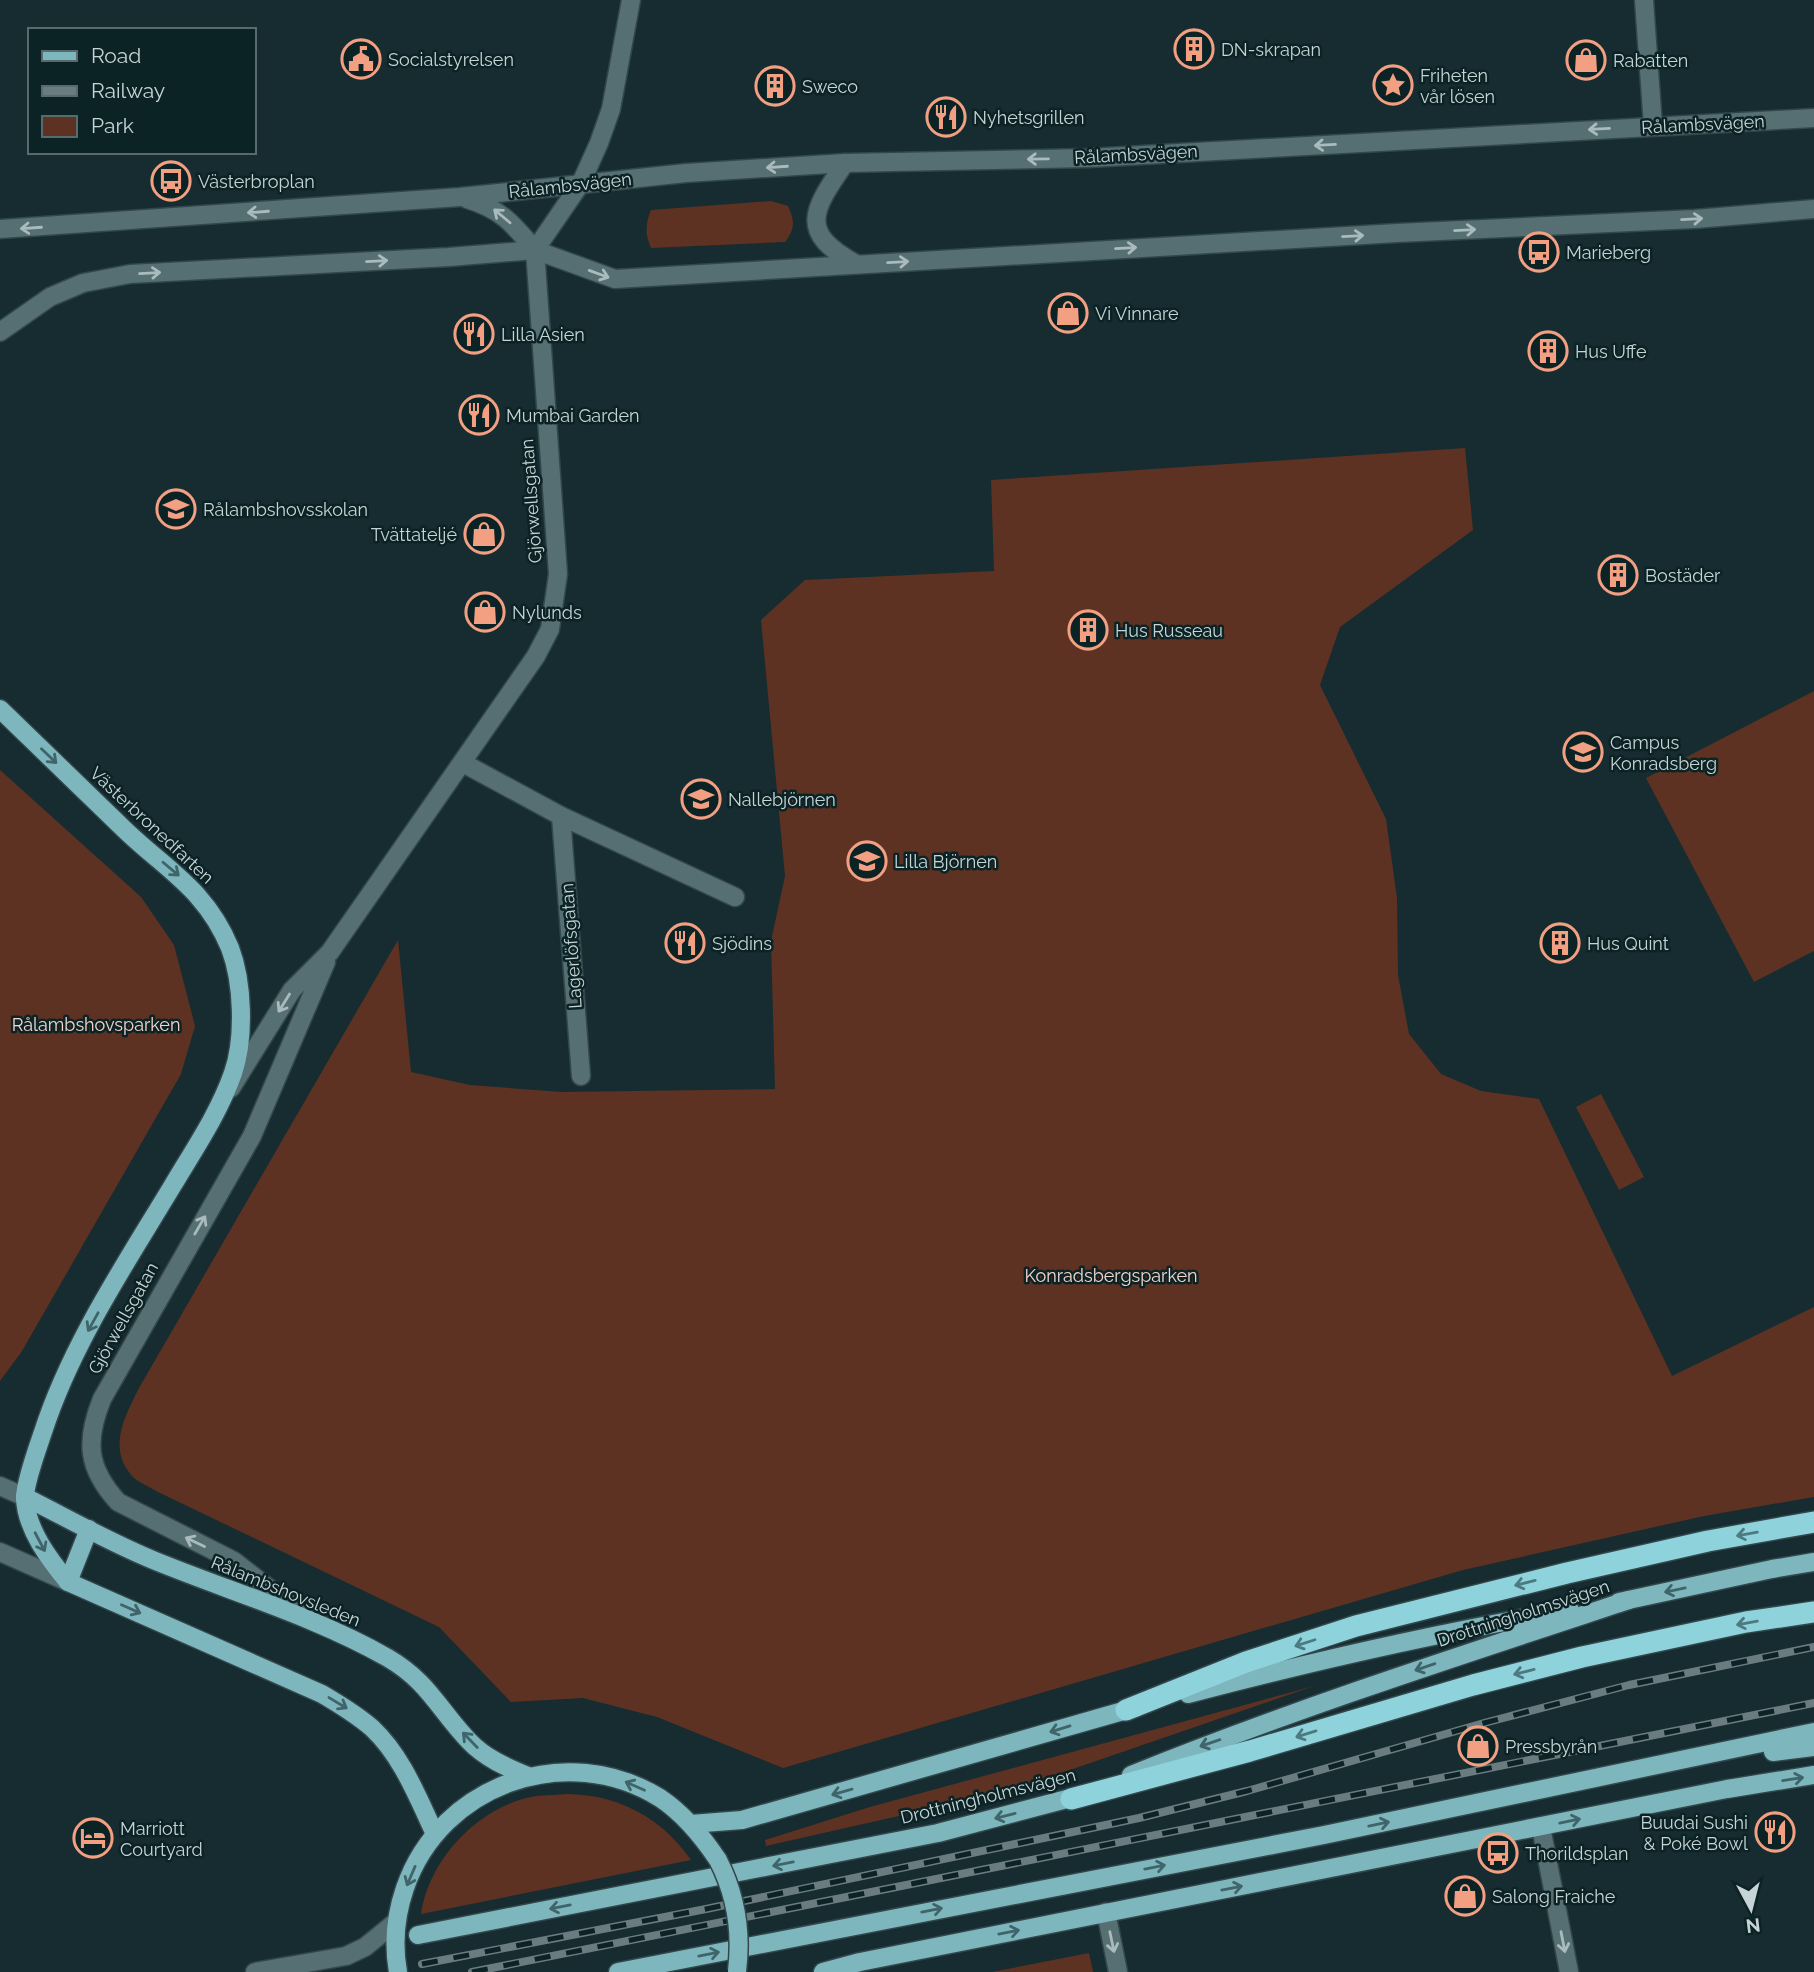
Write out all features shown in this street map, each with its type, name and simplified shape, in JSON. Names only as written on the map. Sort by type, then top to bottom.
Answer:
[{"type":"highway","points":[[1126,1710],[1246,1662],[1356,1626],[1579,1570],[1708,1541],[1814,1522]]},
{"type":"highway","points":[[1071,1799],[1558,1663],[1746,1622],[1814,1612]]},
{"type":"main road","name":"Västerbronedfarten","points":[[0,709],[128,833],[189,884],[218,924],[235,961],[242,1024],[234,1070],[215,1115]]},
{"type":"main road","name":"Gjörwellsgatan","points":[[24,1497],[50,1409],[69,1366],[127,1262],[215,1115]]},
{"type":"main road","name":"Rålambshovsleden","points":[[24,1497],[150,1559],[311,1621],[387,1658],[410,1672],[431,1692],[469,1741],[486,1756],[527,1776]]},
{"type":"main road","points":[[24,1497],[31,1525],[50,1560],[68,1582],[322,1694],[348,1709],[373,1729],[396,1757],[435,1834]]},
{"type":"main road","points":[[68,1582],[89,1529]]},
{"type":"main road","name":"Drottningholmsvägen","points":[[691,1824],[742,1821],[1126,1710],[1303,1664],[1462,1628],[1629,1600],[1814,1562]]},
{"type":"main road","name":"Drottningholmsvägen","points":[[418,1935],[938,1833],[1071,1799],[1197,1748],[1427,1666],[1629,1600]]},
{"type":"main road","points":[[618,1972],[1324,1835],[1814,1732]]},
{"type":"main road","points":[[1662,1766],[1814,1747]]},
{"type":"main road","points":[[398,1972],[397,1922],[410,1875],[435,1834],[450,1818],[486,1792],[527,1776],[586,1772],[625,1781],[660,1799],[691,1824],[718,1860],[736,1908],[739,1946],[737,1971]]},
{"type":"main road","points":[[823,1972],[860,1962],[1106,1912],[1727,1789],[1814,1775]]},
{"type":"street","points":[[535,250],[581,183],[599,143],[611,110],[631,0]]},
{"type":"street","points":[[1644,0],[1653,126]]},
{"type":"street","name":"Rålambsvägen","points":[[0,229],[460,197],[686,173],[845,163],[1088,158],[1814,118]]},
{"type":"street","points":[[845,163],[821,199],[817,225],[821,239],[827,246],[856,264]]},
{"type":"street","name":"Rålambsvägen","points":[[460,197],[488,205],[512,225],[535,250]]},
{"type":"street","name":"Rålambsvägen","points":[[0,332],[50,297],[83,283],[130,274],[535,250],[615,279],[1383,234],[1695,219],[1814,209]]},
{"type":"street","name":"Gjörwellsgatan","points":[[215,1115],[292,990],[330,952],[536,656],[550,629],[558,574],[535,250]]},
{"type":"street","points":[[463,763],[561,816],[736,897]]},
{"type":"street","name":"Lagerlöfsgatan","points":[[561,816],[581,1076]]},
{"type":"street","name":"Gjörwellsgatan","points":[[311,1621],[234,1561],[118,1502],[104,1487],[95,1469],[90,1447],[92,1422],[102,1399],[252,1136],[330,952]]},
{"type":"street","name":"Rålambshovsleden","points":[[0,1486],[24,1497]]},
{"type":"street","points":[[0,1552],[68,1582]]},
{"type":"street","points":[[1541,1827],[1569,1972]]},
{"type":"street","points":[[1106,1912],[1118,1972]]},
{"type":"street","points":[[255,1972],[346,1956],[365,1947],[397,1922]]},
{"type":"green space","points":[[771,201],[788,206],[790,211],[792,229],[785,242],[651,248],[649,243],[646,229],[651,210]]},
{"type":"green space","name":"Konradsbergsparken","points":[[1465,448],[1473,530],[1340,627],[1320,685],[1386,819],[1397,898],[1398,975],[1409,1034],[1441,1074],[1481,1091],[1539,1099],[1672,1376],[1814,1307],[1814,1497],[1704,1516],[1463,1570],[783,1768],[657,1717],[583,1698],[511,1702],[439,1627],[156,1491],[132,1476],[121,1454],[120,1443],[124,1421],[139,1388],[398,940],[411,1072],[470,1085],[562,1092],[775,1089],[771,941],[785,876],[761,620],[805,580],[994,571],[991,480]]},
{"type":"green space","points":[[1814,691],[1814,951],[1754,982],[1646,778]]},
{"type":"green space","name":"Rålambshovsparken","points":[[0,770],[141,897],[174,945],[195,1026],[181,1074],[22,1351],[0,1381]]},
{"type":"green space","points":[[1601,1094],[1644,1177],[1619,1190],[1576,1107]]},
{"type":"green space","points":[[1314,1686],[1067,1771],[978,1798],[766,1846],[765,1840],[870,1807]]},
{"type":"green space","points":[[568,1794],[605,1799],[638,1812],[667,1832],[691,1860],[421,1914],[434,1873],[446,1854],[477,1823],[515,1801],[536,1796]]},
{"type":"green space","points":[[1089,1953],[1093,1972],[992,1972]]},
{"type":"railway","points":[[422,1964],[706,1909],[1139,1818],[1247,1791],[1484,1723],[1629,1685],[1814,1647]]},
{"type":"railway","points":[[472,1972],[1814,1703]]},
{"type":"place","name":"DN-skrapan","points":[[1194,49]]},
{"type":"place","name":"Socialstyrelsen","points":[[361,59]]},
{"type":"place","name":"Rabatten","points":[[1586,60]]},
{"type":"place","name":"Friheten vår lösen","points":[[1393,85]]},
{"type":"place","name":"Sweco","points":[[775,86]]},
{"type":"place","name":"Nyhetsgrillen","points":[[946,117]]},
{"type":"place","name":"Västerbroplan","points":[[171,181]]},
{"type":"place","name":"Marieberg","points":[[1539,252]]},
{"type":"place","name":"Vi Vinnare","points":[[1068,313]]},
{"type":"place","name":"Lilla Asien","points":[[474,334]]},
{"type":"place","name":"Hus Uffe","points":[[1548,351]]},
{"type":"place","name":"Mumbai Garden","points":[[479,415]]},
{"type":"place","name":"Rålambshovsskolan","points":[[176,509]]},
{"type":"place","name":"Tvättateljé","points":[[484,534]]},
{"type":"place","name":"Bostäder","points":[[1618,575]]},
{"type":"place","name":"Nylunds","points":[[485,612]]},
{"type":"place","name":"Hus Russeau","points":[[1088,630]]},
{"type":"place","name":"Campus Konradsberg","points":[[1583,752]]},
{"type":"place","name":"Nallebjörnen","points":[[701,799]]},
{"type":"place","name":"Lilla Björnen","points":[[867,861]]},
{"type":"place","name":"Sjödins","points":[[685,943]]},
{"type":"place","name":"Hus Quint","points":[[1560,943]]},
{"type":"place","name":"Pressbyrån","points":[[1478,1746]]},
{"type":"place","name":"Buudai Sushi & Poké Bowl","points":[[1775,1832]]},
{"type":"place","name":"Marriott Courtyard","points":[[93,1838]]},
{"type":"place","name":"Thorildsplan","points":[[1498,1853]]},
{"type":"place","name":"Salong Fraiche","points":[[1465,1896]]}]
